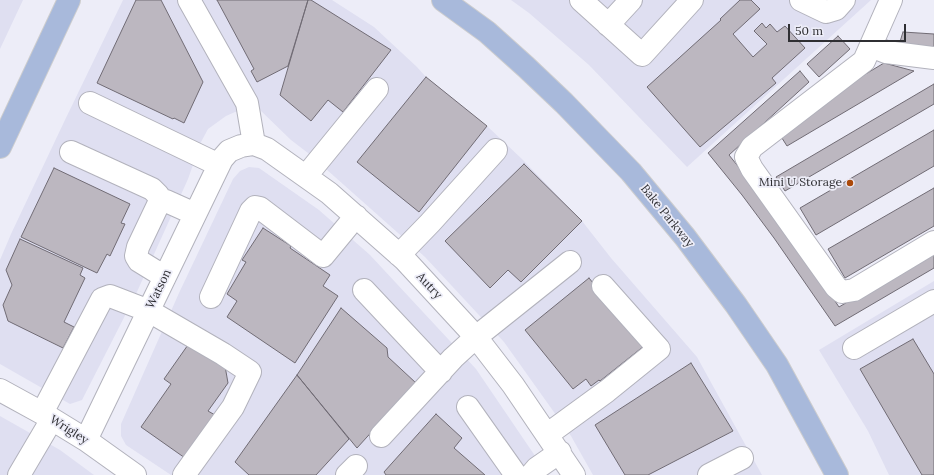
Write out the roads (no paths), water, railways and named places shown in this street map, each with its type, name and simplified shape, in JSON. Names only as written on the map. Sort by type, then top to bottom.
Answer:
[{"type":"main road","points":[[0,147],[69,0]]},
{"type":"main road","name":"Bake Parkway","points":[[443,0],[487,32],[526,67],[564,103],[636,178],[690,244],[736,305],[778,365],[838,475]]},
{"type":"street","points":[[189,0],[247,102],[247,145]]},
{"type":"street","points":[[581,0],[608,26],[642,55],[692,0]]},
{"type":"street","points":[[608,26],[631,0]]},
{"type":"street","points":[[801,0],[826,12],[836,9],[844,0]]},
{"type":"street","points":[[891,0],[864,61],[752,147],[746,157],[752,169],[836,287],[842,292],[854,290],[934,242]]},
{"type":"street","points":[[871,46],[886,52],[934,58]]},
{"type":"street","points":[[306,176],[377,89]]},
{"type":"street","points":[[90,103],[219,165]]},
{"type":"street","name":"Watson","points":[[86,440],[222,159],[229,151],[247,145]]},
{"type":"street","name":"Autry","points":[[247,145],[267,149],[306,176],[329,193],[400,255],[476,337],[548,434],[574,475]]},
{"type":"street","points":[[400,255],[496,150]]},
{"type":"street","points":[[71,152],[152,189],[158,194],[160,201],[138,247],[136,256],[139,261],[165,278]]},
{"type":"street","points":[[160,201],[173,203],[195,214]]},
{"type":"street","points":[[211,297],[251,211],[255,207],[260,208],[323,256],[356,216]]},
{"type":"street","points":[[381,436],[476,337],[570,262]]},
{"type":"street","points":[[548,434],[607,391],[659,349],[603,286]]},
{"type":"street","points":[[364,290],[441,372]]},
{"type":"street","points":[[19,475],[102,299],[110,296],[148,311],[223,354],[250,372],[233,407],[184,475]]},
{"type":"street","points":[[854,348],[928,310]]},
{"type":"street","name":"Wrigley","points":[[0,390],[86,440],[135,475]]},
{"type":"street","points":[[468,407],[516,475]]},
{"type":"street","points":[[531,475],[537,468],[560,452]]},
{"type":"street","points":[[709,475],[742,458]]},
{"type":"place","name":"Mini U Storage","points":[[850,183]]}]
